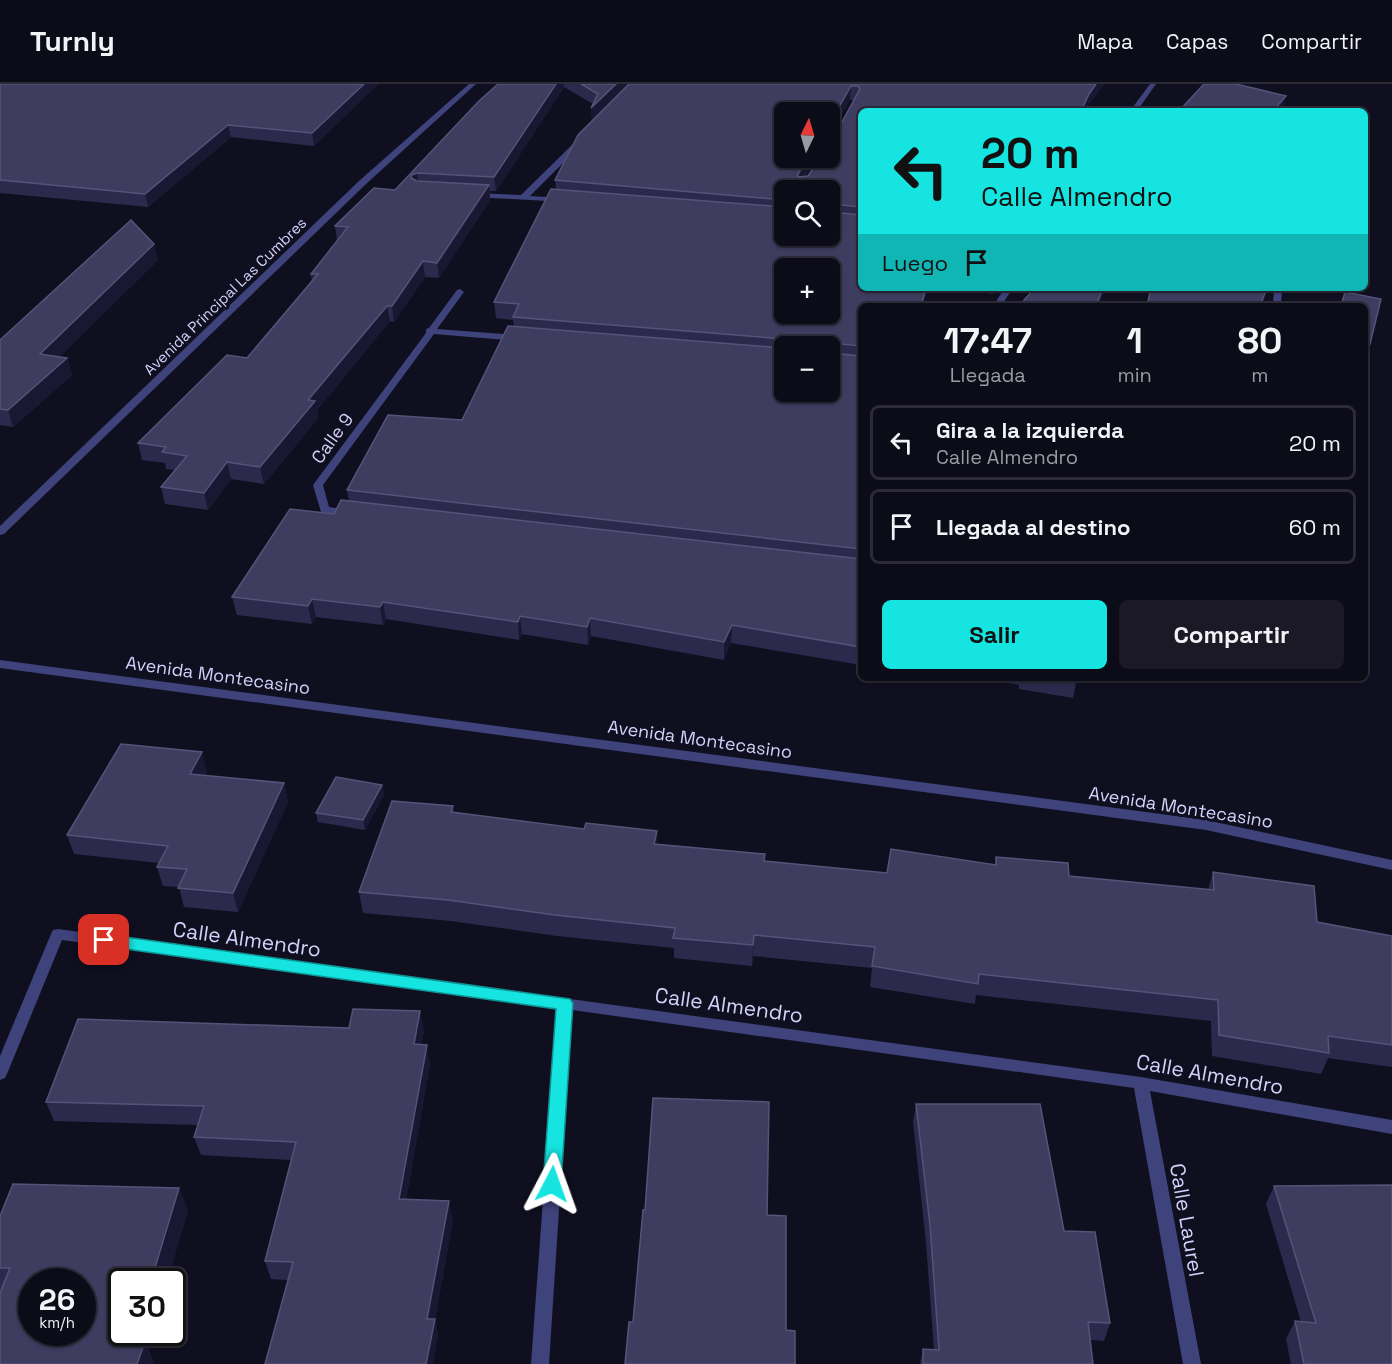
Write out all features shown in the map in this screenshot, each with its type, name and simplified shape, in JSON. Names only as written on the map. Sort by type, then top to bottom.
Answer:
[{"type":"street","name":"Avenida Principal Las Cumbres","points":[[0,532],[362,183],[473,84]]},
{"type":"street","points":[[1135,108],[1153,84]]},
{"type":"street","points":[[524,197],[589,133]]},
{"type":"street","points":[[466,194],[572,201]]},
{"type":"street","points":[[429,331],[460,292]]},
{"type":"street","points":[[429,331],[524,339]]},
{"type":"street","name":"Calle 9","points":[[361,514],[325,510],[318,485],[429,331]]},
{"type":"street","name":"Avenida Montecasino","points":[[0,664],[1206,825],[1392,865]]},
{"type":"street","name":"Calle Almendro","points":[[0,1074],[58,934],[1141,1083],[1392,1127]]},
{"type":"street","points":[[540,1364],[565,1003]]},
{"type":"street","name":"Calle Laurel","points":[[1141,1083],[1192,1364]]},
{"type":"building","points":[[0,84],[364,84],[312,133],[228,125],[145,194],[0,180]]},
{"type":"building","points":[[498,84],[556,84],[494,177],[417,173],[412,175],[411,178],[417,181],[489,185],[437,263],[423,261],[392,306],[387,306],[308,400],[315,401],[260,467],[227,462],[204,493],[161,487],[187,456],[162,452],[166,447],[138,443],[227,355],[247,358],[318,274],[311,274],[348,227],[335,226],[374,188],[395,190]]},
{"type":"building","points":[[581,84],[616,84],[591,108],[598,94]]},
{"type":"building","points":[[629,84],[1096,84],[1082,108],[858,108],[858,207],[840,205],[840,180],[774,180],[774,199],[555,180],[578,135]]},
{"type":"building","points":[[1204,84],[1236,84],[1286,96],[1276,108],[1182,108]]},
{"type":"building","points":[[551,189],[774,206],[774,246],[840,246],[840,213],[858,215],[858,291],[925,291],[922,303],[858,303],[858,346],[840,344],[840,336],[774,336],[774,338],[513,317],[519,304],[494,302]]},
{"type":"building","points":[[131,220],[154,244],[40,354],[67,358],[8,410],[0,409],[0,340]]},
{"type":"building","points":[[1032,291],[1102,291],[1097,303],[1022,303]]},
{"type":"building","points":[[1150,291],[1266,291],[1261,303],[1148,303]]},
{"type":"building","points":[[1345,292],[1381,299],[1370,344],[1368,344],[1368,303],[1342,303]]},
{"type":"building","points":[[508,326],[774,347],[774,402],[840,402],[840,354],[858,356],[858,549],[347,490],[388,415],[462,420]]},
{"type":"building","points":[[341,500],[858,559],[858,646],[732,625],[724,642],[590,618],[587,627],[520,616],[518,622],[383,602],[380,607],[312,599],[308,606],[232,597],[290,509],[334,514]]},
{"type":"building","points":[[121,744],[202,752],[190,774],[284,783],[233,893],[178,888],[187,869],[157,867],[168,846],[67,835]]},
{"type":"building","points":[[336,777],[382,785],[363,820],[316,813]]},
{"type":"building","points":[[392,801],[453,806],[451,812],[584,829],[586,823],[657,831],[654,844],[765,854],[764,861],[887,873],[891,849],[996,865],[996,857],[1068,863],[1069,876],[1214,890],[1213,872],[1314,886],[1317,922],[1392,936],[1392,1045],[1328,1036],[1329,1053],[1219,1035],[1218,1000],[979,974],[978,984],[872,966],[875,947],[754,935],[753,945],[673,938],[675,928],[448,900],[359,892]]},
{"type":"building","points":[[353,1009],[420,1011],[414,1044],[427,1045],[399,1199],[449,1201],[427,1319],[435,1319],[426,1364],[265,1364],[293,1262],[265,1261],[296,1142],[194,1137],[204,1106],[46,1102],[78,1019],[349,1028]]},
{"type":"building","points":[[653,1098],[769,1102],[767,1215],[786,1216],[786,1330],[795,1331],[795,1364],[625,1364],[629,1322],[633,1322],[643,1210],[645,1210]]},
{"type":"building","points":[[916,1104],[1040,1104],[1064,1231],[1095,1232],[1110,1323],[1088,1322],[1093,1364],[923,1364],[923,1349],[939,1350],[930,1225]]},
{"type":"building","points":[[13,1184],[179,1188],[155,1268],[108,1268],[108,1346],[144,1346],[137,1364],[0,1364],[0,1293],[10,1268],[0,1268],[0,1216]]},
{"type":"building","points":[[1392,1185],[1392,1364],[1304,1364],[1295,1321],[1316,1323],[1274,1186]]},
{"type":"route","points":[[104,940],[565,1003],[552,1184]]}]
